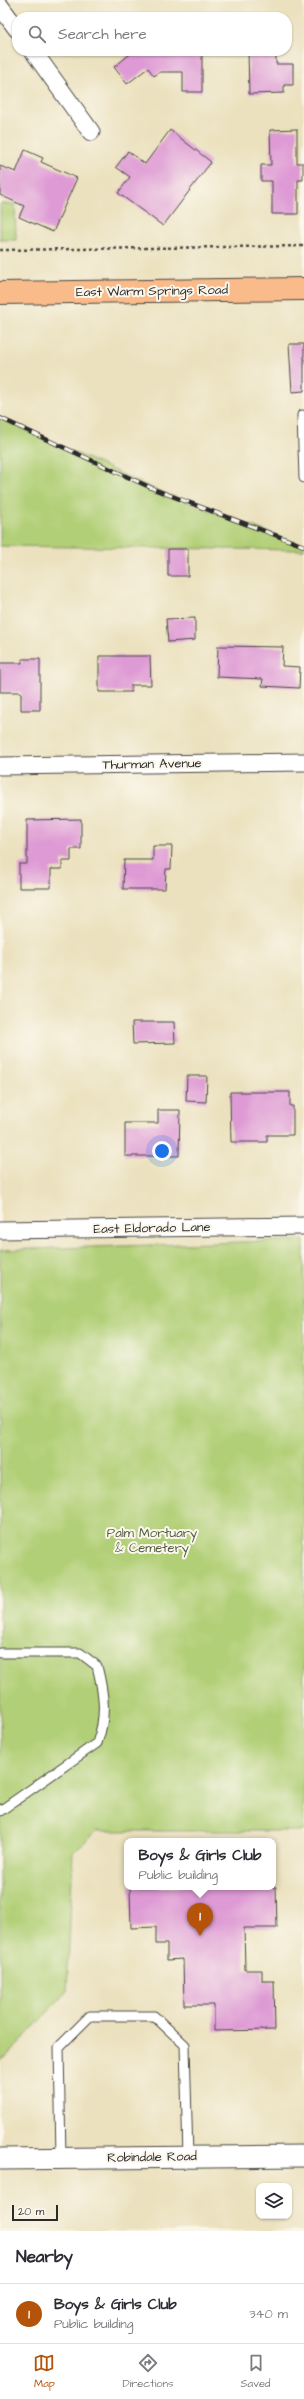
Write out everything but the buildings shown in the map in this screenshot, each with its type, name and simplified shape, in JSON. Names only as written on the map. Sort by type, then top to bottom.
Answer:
[{"type":"main road","name":"East Warm Springs Road","points":[[0,293],[304,289]]},
{"type":"street","points":[[0,6],[12,22]]},
{"type":"street","points":[[37,56],[91,132]]},
{"type":"street","name":"Thurman Avenue","points":[[0,766],[304,762]]},
{"type":"street","name":"East Eldorado Lane","points":[[0,1230],[304,1226]]},
{"type":"street","name":"Robindale Road","points":[[0,2159],[304,2156]]},
{"type":"lane","points":[[302,415],[304,478]]},
{"type":"lane","points":[[0,1654],[80,1653],[97,1666],[102,1697],[103,1725],[96,1743],[0,1811]]},
{"type":"lane","points":[[61,2158],[60,2047],[90,2016],[154,2016],[185,2045],[188,2157]]},
{"type":"path","points":[[0,250],[304,246]]},
{"type":"green space","points":[[0,204],[15,204],[16,240],[0,240]]},
{"type":"green space","points":[[0,418],[156,490],[304,546],[304,550],[0,546]]},
{"type":"green space","name":"Palm Mortuary & Cemetery","points":[[304,1240],[304,1831],[97,1831],[73,1852],[67,1991],[6,2057],[0,2061],[0,1250]]},
{"type":"railway","points":[[0,418],[156,490],[304,546]]},
{"type":"place","name":"Boys & Girls Club","points":[[200,1936]]}]
